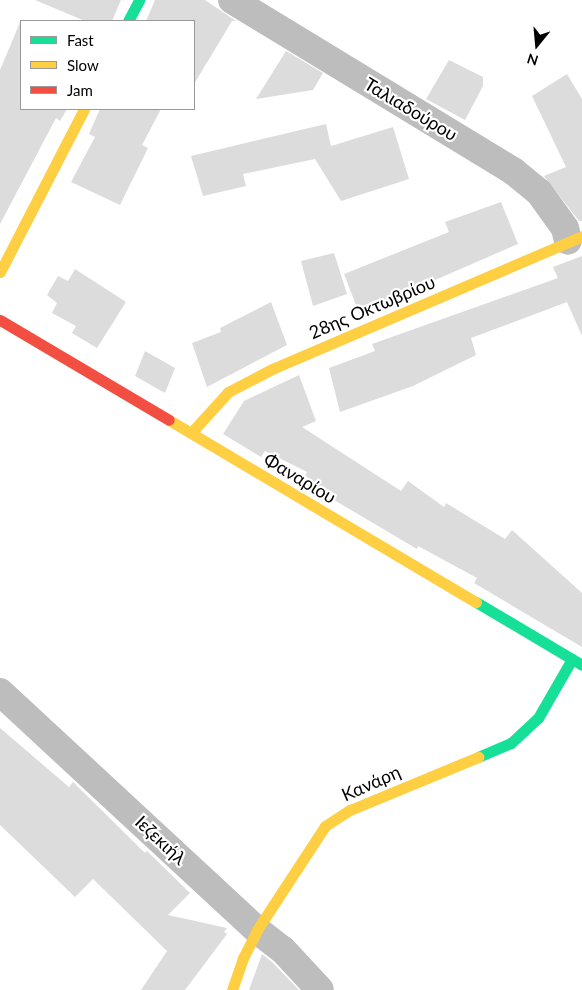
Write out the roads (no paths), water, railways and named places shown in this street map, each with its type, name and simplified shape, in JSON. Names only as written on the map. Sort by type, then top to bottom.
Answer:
[{"type":"street","points":[[129,20],[139,0]]},
{"type":"street","name":"Ταλιαδούρου","points":[[232,0],[513,171],[539,192],[575,239]]},
{"type":"street","points":[[0,272],[83,110]]},
{"type":"street","name":"28ης Οκτωβρίου","points":[[191,433],[228,392],[272,369],[575,239]]},
{"type":"street","name":"Φαναρίου","points":[[0,320],[577,662]]},
{"type":"street","name":"Κανάρη","points":[[232,990],[243,958],[257,930],[325,826],[350,810],[511,742],[538,718],[577,662]]},
{"type":"street","name":"Ιεζεκιήλ","points":[[0,692],[257,930],[283,950],[320,990]]}]
